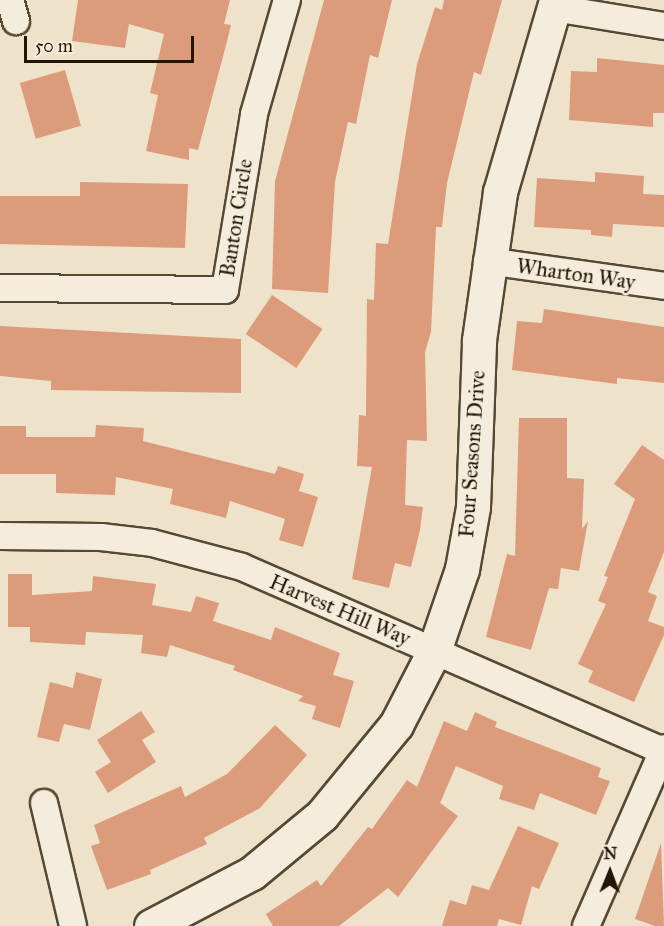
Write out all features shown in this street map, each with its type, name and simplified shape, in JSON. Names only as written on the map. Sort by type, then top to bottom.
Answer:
[{"type":"street","name":"Banton Circle","points":[[0,288],[225,290],[251,124],[287,0]]},
{"type":"street","points":[[555,4],[664,26]]},
{"type":"street","name":"Four Seasons Drive","points":[[151,926],[252,873],[322,815],[396,725],[434,651],[462,569],[473,507],[487,261],[513,139],[555,4]]},
{"type":"street","name":"Wharton Way","points":[[487,261],[664,286]]},
{"type":"street","name":"Harvest Hill Way","points":[[0,536],[101,537],[193,552],[242,567],[664,750]]},
{"type":"street","points":[[586,926],[664,750]]},
{"type":"street","points":[[44,803],[73,926]]},
{"type":"building","points":[[78,0],[230,0],[224,24],[231,25],[225,49],[198,150],[189,148],[189,160],[146,151],[158,95],[150,93],[164,34],[129,24],[125,48],[72,41]]},
{"type":"building","points":[[324,0],[392,0],[378,58],[370,55],[356,124],[348,122],[335,182],[328,293],[272,289],[275,181]]},
{"type":"building","points":[[444,0],[502,0],[481,75],[474,72],[447,183],[442,227],[436,227],[431,332],[425,352],[427,441],[407,440],[405,505],[423,507],[411,567],[395,563],[389,588],[352,579],[372,467],[357,466],[359,415],[366,416],[367,299],[374,300],[376,243],[388,244],[417,64],[435,7],[442,10]]},
{"type":"building","points":[[597,58],[664,65],[664,113],[653,113],[653,127],[569,120],[571,71],[597,72]]},
{"type":"building","points":[[65,70],[81,126],[36,139],[20,83]]},
{"type":"building","points":[[595,172],[644,176],[643,194],[664,195],[664,227],[613,224],[612,237],[591,235],[591,230],[534,227],[537,178],[595,182]]},
{"type":"building","points":[[80,182],[188,184],[185,248],[0,244],[0,196],[80,196]]},
{"type":"building","points":[[272,295],[323,329],[296,368],[246,334]]},
{"type":"building","points":[[544,309],[664,327],[664,383],[617,378],[617,384],[512,370],[517,321],[542,323]]},
{"type":"building","points":[[0,326],[241,339],[241,393],[51,390],[51,381],[0,376]]},
{"type":"building","points":[[519,418],[567,418],[567,478],[584,479],[582,529],[588,521],[579,571],[561,568],[558,589],[549,588],[531,650],[486,637],[507,554],[515,556]]},
{"type":"building","points":[[96,425],[144,428],[143,441],[275,474],[278,466],[304,474],[299,491],[318,497],[303,547],[279,540],[285,519],[230,501],[226,518],[170,504],[173,489],[116,477],[115,495],[56,493],[56,474],[0,474],[0,426],[26,426],[26,437],[95,437]]},
{"type":"building","points":[[642,445],[664,460],[664,552],[648,592],[657,596],[648,621],[664,627],[664,635],[634,702],[588,682],[593,671],[578,664],[606,604],[598,601],[608,577],[604,576],[635,499],[614,484]]},
{"type":"building","points":[[8,574],[32,574],[32,595],[92,591],[93,576],[156,584],[152,605],[191,612],[196,596],[219,603],[213,621],[271,640],[275,627],[340,653],[333,675],[354,681],[340,728],[312,719],[316,706],[298,701],[303,696],[233,670],[235,666],[170,645],[167,657],[141,653],[143,635],[86,632],[85,645],[30,642],[30,627],[8,627]]},
{"type":"building","points":[[76,672],[102,679],[90,730],[64,724],[59,742],[37,737],[50,682],[73,688]]},
{"type":"building","points":[[141,711],[155,732],[142,740],[156,762],[108,793],[95,772],[111,762],[97,740]]},
{"type":"building","points":[[475,712],[497,722],[495,727],[601,768],[598,777],[610,781],[596,815],[540,793],[534,810],[499,799],[503,786],[456,766],[440,803],[458,816],[398,897],[388,888],[339,926],[273,926],[266,914],[317,880],[321,886],[368,827],[372,829],[407,780],[417,787],[444,721],[467,731]]},
{"type":"building","points":[[275,725],[307,755],[260,808],[204,838],[207,844],[150,870],[151,874],[107,890],[91,846],[100,843],[94,825],[181,786],[185,797],[227,774]]},
{"type":"building","points":[[518,826],[559,843],[539,889],[532,886],[521,925],[499,919],[497,926],[442,926],[450,900],[466,905],[472,885],[489,890]]},
{"type":"building","points":[[661,843],[664,926],[655,926],[635,919]]}]
